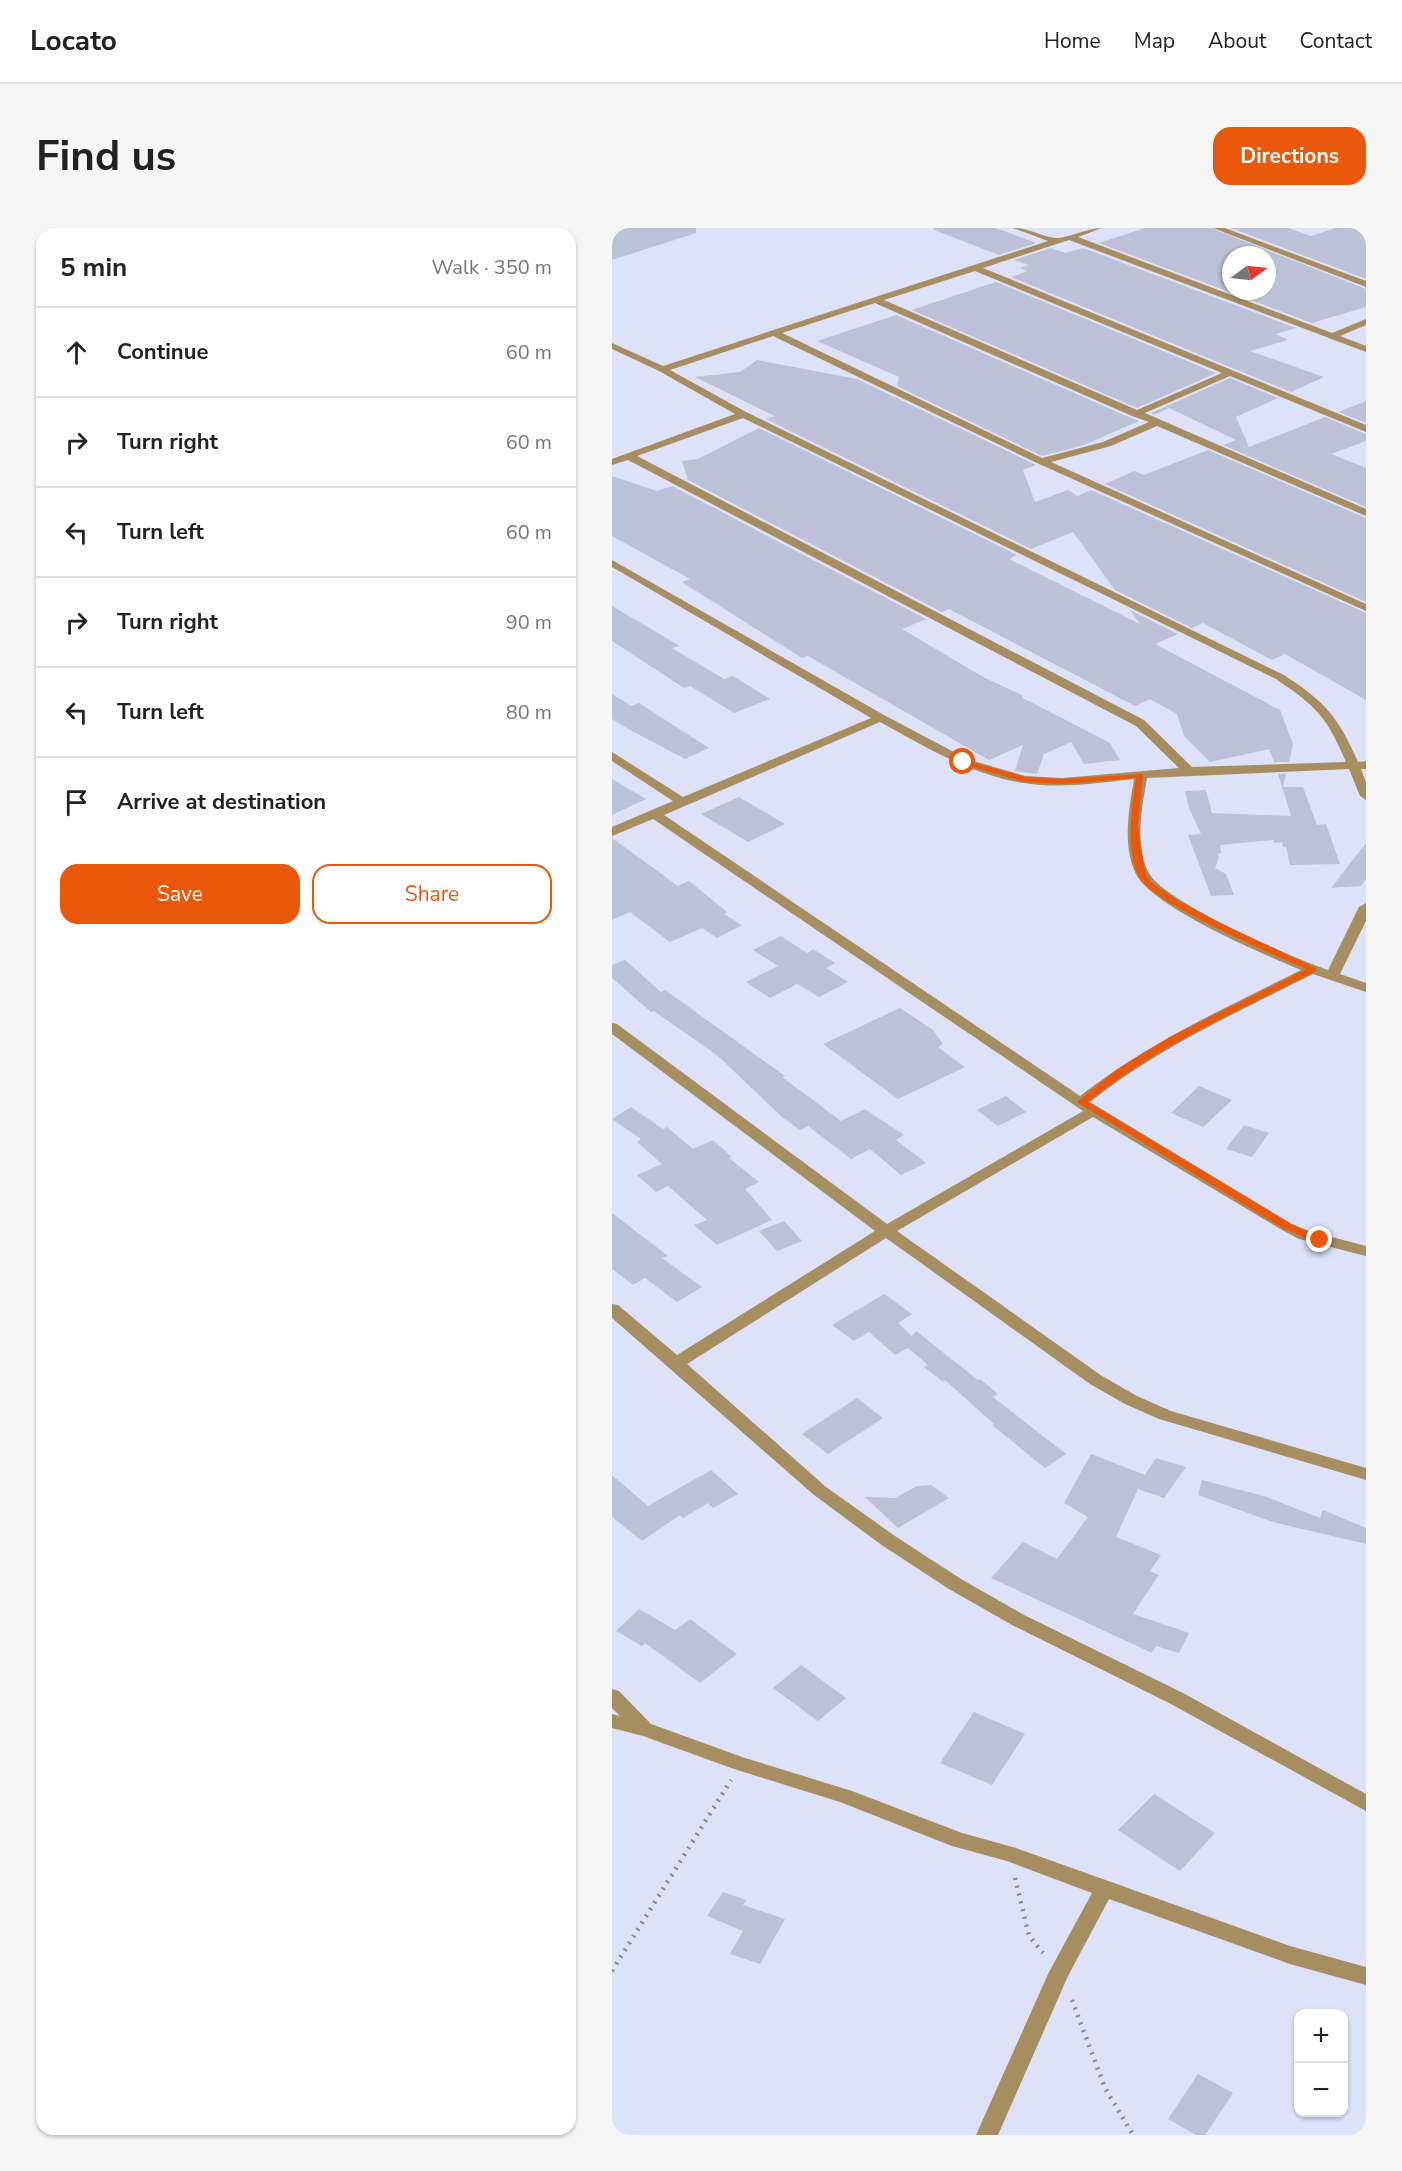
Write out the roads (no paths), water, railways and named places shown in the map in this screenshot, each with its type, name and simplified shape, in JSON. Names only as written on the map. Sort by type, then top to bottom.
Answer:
[{"type":"street","points":[[1017,228],[1056,241]]},
{"type":"street","points":[[662,369],[978,269],[1098,228]]},
{"type":"street","points":[[1217,228],[1366,284]]},
{"type":"street","points":[[1069,237],[1366,349]]},
{"type":"street","points":[[978,269],[1366,429]]},
{"type":"street","points":[[878,301],[1366,513]]},
{"type":"street","points":[[1332,336],[1366,322]]},
{"type":"street","points":[[776,334],[1041,461],[1366,608]]},
{"type":"street","points":[[612,346],[662,369],[743,414],[1280,677],[1306,695],[1327,714],[1366,796]]},
{"type":"street","points":[[1135,414],[1229,373]]},
{"type":"street","points":[[612,462],[743,414]]},
{"type":"street","points":[[1041,461],[1107,444],[1158,422]]},
{"type":"street","points":[[628,456],[1131,718],[1148,729],[1189,771]]},
{"type":"street","points":[[612,563],[880,718],[963,762],[1025,780],[1062,782],[1189,771],[1366,765]]},
{"type":"street","points":[[612,832],[880,718]]},
{"type":"street","points":[[612,756],[681,801]]},
{"type":"street","points":[[1141,775],[1134,825],[1140,866],[1143,877],[1150,886],[1215,923],[1313,969],[1366,988]]},
{"type":"street","points":[[653,813],[1087,1107],[1296,1231],[1312,1238],[1366,1251]]},
{"type":"street","points":[[1333,975],[1366,907]]},
{"type":"street","points":[[675,1363],[1087,1107],[1119,1072],[1153,1050],[1313,969]]},
{"type":"street","points":[[612,1027],[886,1231],[1096,1380],[1131,1400],[1166,1415],[1366,1474]]},
{"type":"street","points":[[612,1308],[820,1491],[889,1541],[955,1584],[1037,1630],[1176,1698],[1309,1774],[1366,1803]]},
{"type":"street","points":[[612,1696],[645,1729]]},
{"type":"street","points":[[612,1721],[645,1729],[741,1764],[845,1796],[959,1840],[1009,1854],[1104,1890],[1290,1954],[1366,1976]]},
{"type":"street","points":[[987,2135],[1059,1972],[1104,1890]]}]
